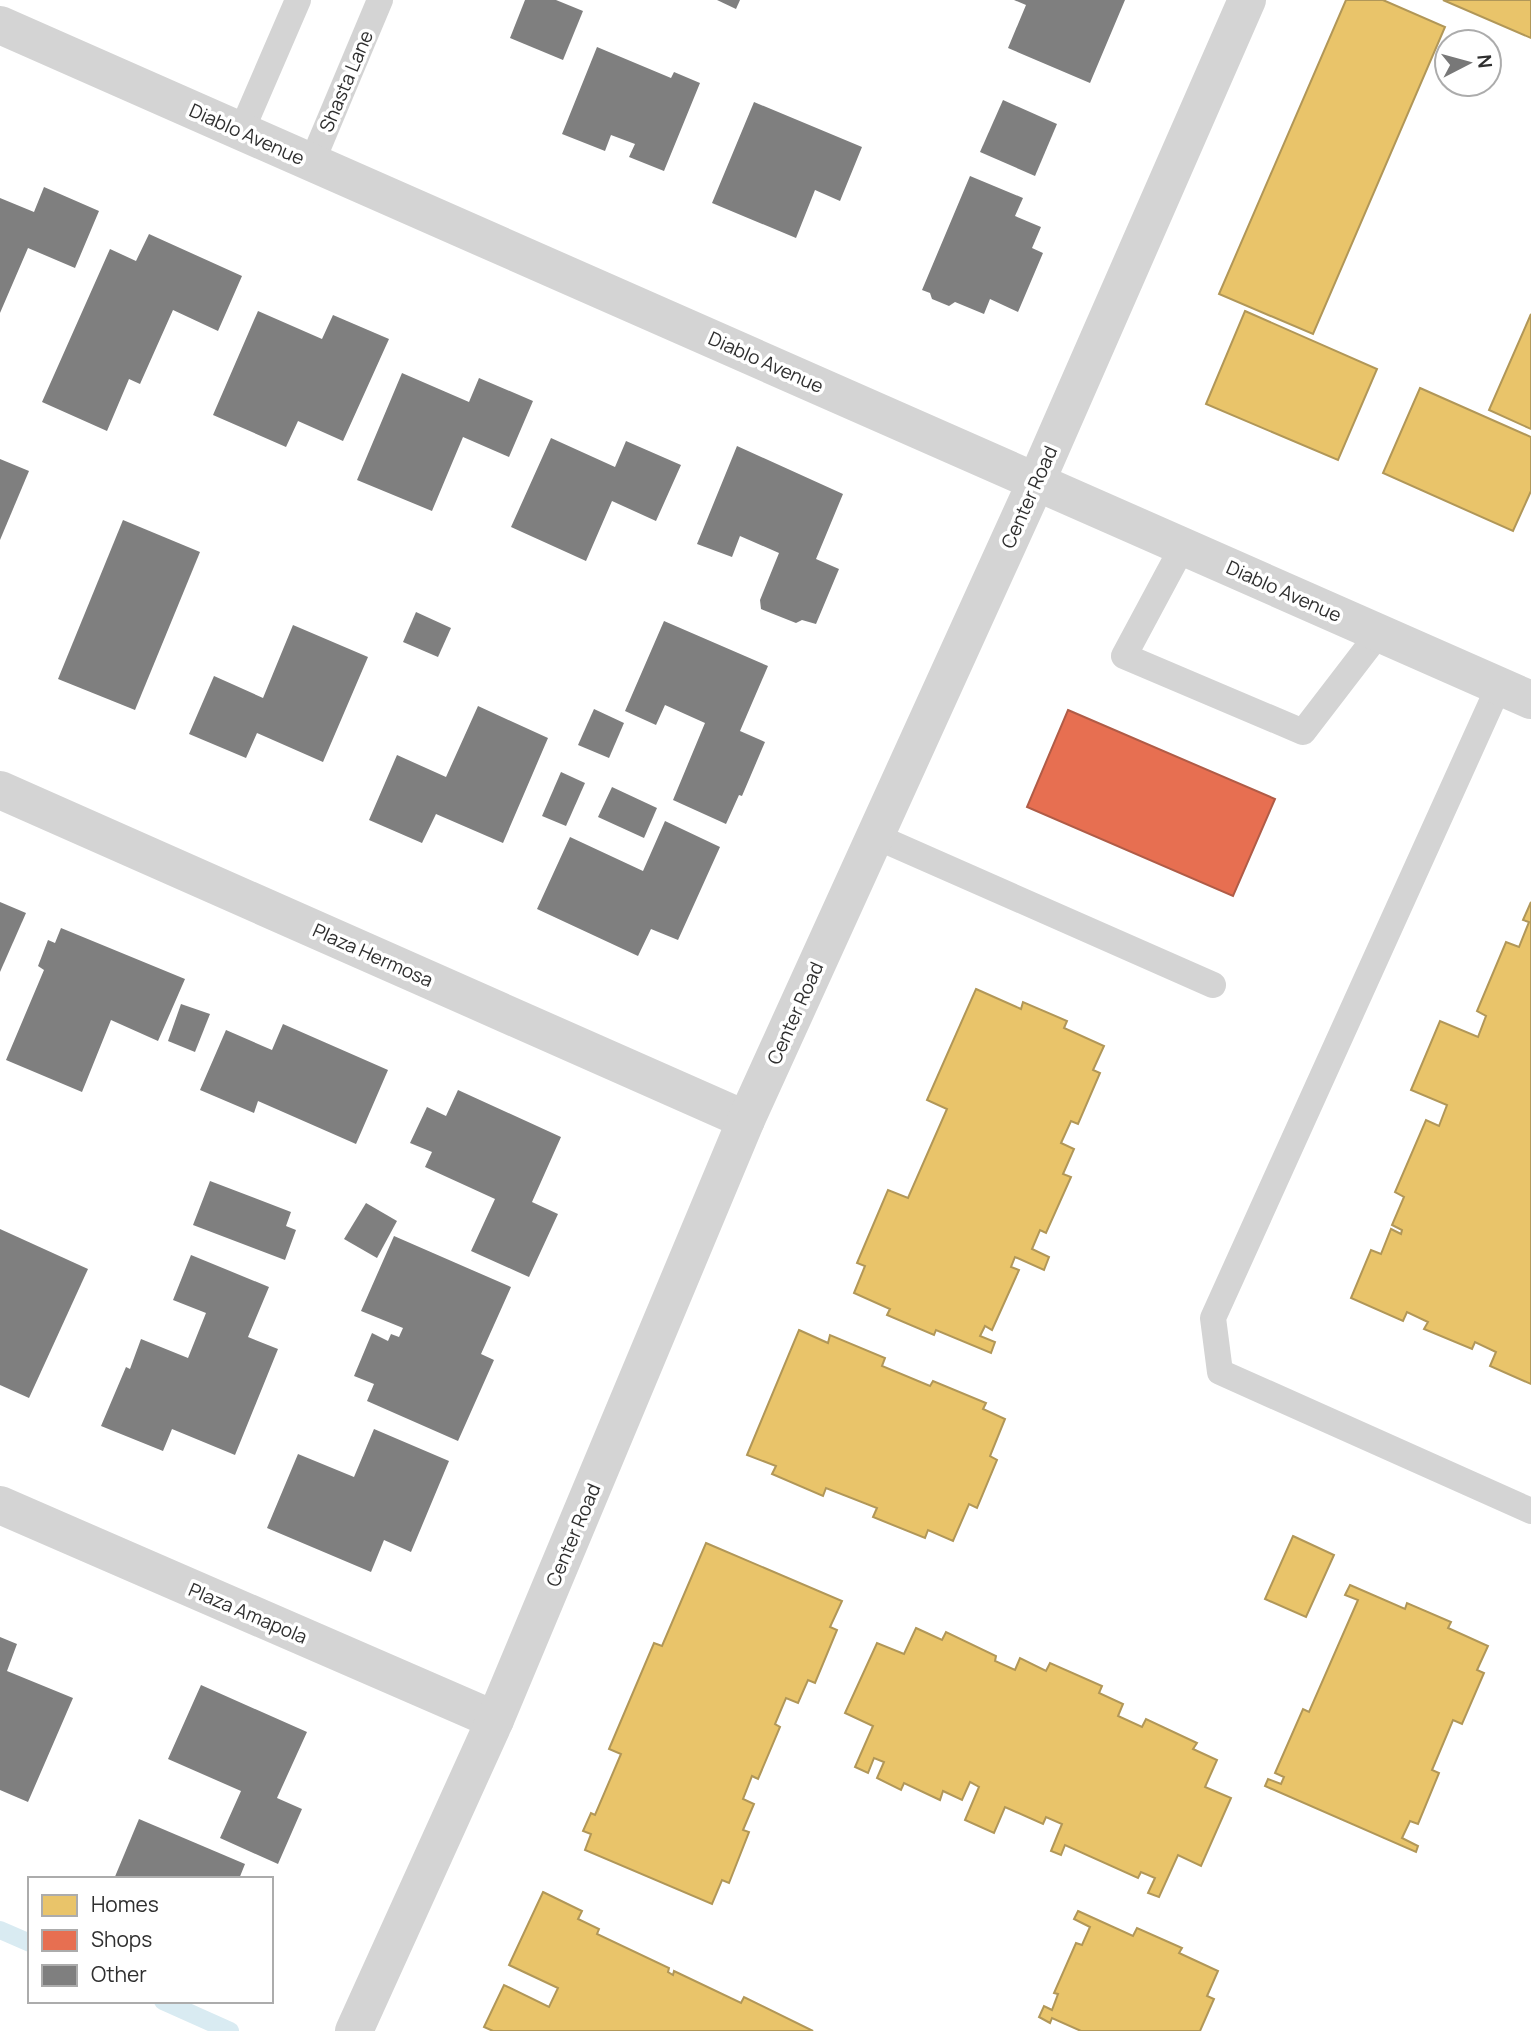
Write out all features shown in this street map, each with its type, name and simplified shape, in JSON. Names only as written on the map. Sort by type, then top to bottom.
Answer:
[{"type":"street","name":"Center Road","points":[[354,2031],[495,1720],[746,1120],[1036,482],[1247,0]]},
{"type":"street","name":"Diablo Avenue","points":[[0,25],[1515,693]]},
{"type":"street","name":"Plaza Hermosa","points":[[0,790],[746,1120]]},
{"type":"street","name":"Plaza Amapola","points":[[0,1505],[495,1720]]},
{"type":"lane","points":[[241,132],[298,0]]},
{"type":"lane","name":"Shasta Lane","points":[[312,162],[380,0]]},
{"type":"lane","points":[[1183,546],[1124,656],[1303,732],[1379,633]]},
{"type":"lane","points":[[1515,693],[1213,1318],[1220,1372],[1531,1511]]},
{"type":"lane","points":[[875,836],[1213,985]]},
{"type":"building: Homes","points":[[1346,0],[1383,0],[1445,27],[1433,28],[1433,55],[1313,334],[1219,294]]},
{"type":"building: Homes","points":[[1443,0],[1531,0],[1531,38]]},
{"type":"building: Homes","points":[[1245,311],[1377,369],[1338,460],[1206,404]]},
{"type":"building: Homes","points":[[1531,314],[1531,429],[1489,410]]},
{"type":"building: Homes","points":[[1420,388],[1531,437],[1531,491],[1513,531],[1383,473]]},
{"type":"building: Homes","points":[[1531,902],[1531,1384],[1490,1366],[1496,1352],[1475,1342],[1472,1349],[1424,1329],[1428,1322],[1407,1312],[1403,1321],[1351,1298],[1371,1250],[1381,1254],[1391,1229],[1401,1234],[1402,1230],[1392,1225],[1404,1197],[1395,1192],[1426,1120],[1439,1126],[1447,1105],[1411,1090],[1440,1021],[1478,1037],[1486,1016],[1477,1011],[1506,942],[1519,947],[1529,922],[1523,920]]},
{"type":"building: Homes","points":[[976,989],[1021,1009],[1023,1002],[1067,1021],[1064,1028],[1104,1046],[1093,1070],[1100,1073],[1078,1124],[1071,1121],[1061,1143],[1074,1149],[1063,1174],[1071,1177],[1046,1233],[1040,1230],[1032,1249],[1049,1257],[1044,1270],[1015,1257],[1011,1267],[1019,1270],[992,1330],[985,1326],[980,1336],[995,1342],[991,1353],[936,1330],[934,1335],[887,1315],[890,1309],[854,1293],[865,1266],[857,1263],[888,1190],[908,1198],[947,1109],[927,1100]]},
{"type":"building: Homes","points":[[799,1330],[828,1343],[830,1335],[885,1358],[882,1366],[930,1386],[933,1381],[986,1403],[983,1409],[1005,1419],[990,1456],[997,1460],[977,1508],[969,1504],[953,1541],[928,1530],[925,1538],[873,1517],[877,1508],[826,1488],[823,1496],[772,1474],[776,1466],[747,1455]]},
{"type":"building: Homes","points":[[1293,1536],[1334,1555],[1306,1617],[1265,1599]]},
{"type":"building: Homes","points":[[706,1543],[842,1601],[830,1627],[837,1630],[815,1683],[808,1680],[798,1703],[786,1698],[775,1724],[780,1727],[758,1779],[752,1776],[743,1799],[754,1804],[743,1830],[749,1832],[729,1883],[722,1880],[712,1904],[585,1850],[591,1834],[583,1831],[591,1813],[595,1815],[621,1754],[609,1749],[654,1643],[662,1646]]},
{"type":"building: Homes","points":[[1350,1585],[1405,1609],[1407,1603],[1451,1622],[1448,1628],[1488,1646],[1477,1670],[1484,1673],[1462,1724],[1453,1720],[1432,1770],[1439,1773],[1418,1824],[1410,1821],[1402,1838],[1418,1846],[1416,1852],[1265,1786],[1268,1779],[1281,1784],[1284,1777],[1275,1773],[1303,1709],[1309,1712],[1358,1600],[1345,1595]]},
{"type":"building: Homes","points":[[916,1628],[942,1640],[946,1632],[996,1656],[995,1661],[1015,1670],[1020,1658],[1046,1671],[1050,1663],[1102,1686],[1099,1693],[1123,1704],[1118,1716],[1142,1727],[1146,1719],[1197,1743],[1193,1749],[1217,1760],[1205,1787],[1231,1798],[1201,1866],[1178,1855],[1159,1897],[1148,1893],[1155,1878],[1141,1872],[1138,1878],[1065,1845],[1061,1855],[1051,1851],[1062,1824],[1046,1817],[1043,1824],[1005,1807],[994,1833],[965,1820],[979,1787],[970,1782],[962,1800],[943,1791],[940,1800],[904,1783],[901,1790],[877,1778],[884,1762],[874,1758],[868,1773],[855,1767],[873,1726],[845,1713],[877,1643],[904,1654]]},
{"type":"building: Homes","points":[[543,1892],[582,1911],[578,1919],[599,1929],[597,1934],[669,1968],[668,1972],[673,1975],[674,1971],[741,2003],[744,1997],[813,2031],[493,2031],[484,2027],[504,1985],[549,2007],[558,1988],[509,1965]]},
{"type":"building: Homes","points":[[1078,1911],[1133,1936],[1137,1928],[1182,1948],[1179,1953],[1218,1971],[1207,1996],[1214,1999],[1200,2031],[1081,2031],[1052,2018],[1050,2023],[1039,2017],[1044,2006],[1052,2010],[1058,1994],[1054,1993],[1076,1943],[1082,1945],[1090,1927],[1074,1919]]},
{"type":"building: Shops","points":[[1068,710],[1275,799],[1233,896],[1027,807]]},
{"type":"building: Other","points":[[525,0],[556,0],[583,11],[563,60],[510,38]]},
{"type":"building: Other","points":[[717,0],[740,0],[736,9]]},
{"type":"building: Other","points":[[1014,0],[1125,0],[1090,83],[1008,48],[1026,5]]},
{"type":"building: Other","points":[[597,47],[671,78],[674,72],[700,83],[664,171],[629,157],[635,144],[611,135],[605,151],[562,134]]},
{"type":"building: Other","points":[[1003,100],[1057,124],[1035,176],[980,152]]},
{"type":"building: Other","points":[[754,102],[862,147],[840,201],[815,190],[796,238],[712,203]]},
{"type":"building: Other","points":[[970,176],[1023,198],[1015,216],[1041,227],[1032,248],[1043,253],[1018,312],[990,299],[984,314],[955,302],[949,306],[932,299],[930,293],[922,290]]},
{"type":"building: Other","points":[[44,187],[99,211],[75,268],[28,248],[0,313],[0,198],[34,212]]},
{"type":"building: Other","points":[[149,234],[242,276],[218,331],[173,310],[140,384],[129,379],[107,431],[42,402],[110,249],[136,261]]},
{"type":"building: Other","points":[[258,311],[322,339],[333,315],[389,339],[343,441],[298,421],[286,447],[213,415]]},
{"type":"building: Other","points":[[402,373],[469,402],[479,378],[533,401],[509,457],[463,437],[432,511],[357,480]]},
{"type":"building: Other","points":[[551,438],[615,467],[626,441],[681,465],[656,521],[612,501],[586,561],[511,527]]},
{"type":"building: Other","points":[[737,446],[843,494],[816,559],[839,569],[816,624],[802,620],[796,623],[761,609],[760,600],[779,553],[740,536],[732,557],[697,544]]},
{"type":"building: Other","points":[[0,459],[29,471],[0,540]]},
{"type":"building: Other","points":[[123,520],[200,552],[135,710],[58,679]]},
{"type":"building: Other","points":[[416,612],[451,628],[438,657],[403,642]]},
{"type":"building: Other","points":[[664,621],[768,666],[740,731],[765,742],[742,796],[739,795],[726,824],[673,800],[705,723],[665,705],[656,725],[625,711]]},
{"type":"building: Other","points":[[293,625],[368,657],[323,762],[257,733],[246,758],[189,734],[214,676],[263,698]]},
{"type":"building: Other","points":[[478,706],[548,738],[503,843],[436,814],[422,843],[369,820],[397,755],[446,777]]},
{"type":"building: Other","points":[[594,709],[624,723],[609,758],[578,745]]},
{"type":"building: Other","points":[[561,772],[585,783],[566,826],[542,816]]},
{"type":"building: Other","points":[[612,787],[657,808],[644,838],[598,817]]},
{"type":"building: Other","points":[[665,821],[720,847],[678,940],[651,929],[638,956],[537,909],[570,837],[643,871]]},
{"type":"building: Other","points":[[0,902],[26,913],[0,972]]},
{"type":"building: Other","points":[[61,928],[185,979],[158,1041],[111,1020],[82,1092],[6,1060],[44,970],[38,966],[48,940],[55,943]]},
{"type":"building: Other","points":[[181,1004],[210,1014],[195,1052],[168,1041]]},
{"type":"building: Other","points":[[283,1024],[388,1070],[356,1144],[258,1101],[254,1113],[200,1090],[226,1030],[272,1050]]},
{"type":"building: Other","points":[[458,1090],[561,1137],[532,1202],[558,1214],[529,1277],[471,1251],[495,1199],[425,1167],[432,1152],[410,1143],[427,1107],[446,1116]]},
{"type":"building: Other","points":[[210,1181],[291,1212],[286,1226],[296,1230],[285,1260],[193,1225]]},
{"type":"building: Other","points":[[366,1203],[397,1221],[377,1258],[344,1239]]},
{"type":"building: Other","points":[[0,1229],[88,1269],[29,1398],[0,1385]]},
{"type":"building: Other","points":[[394,1236],[511,1287],[481,1354],[494,1360],[458,1441],[367,1401],[374,1384],[354,1376],[372,1333],[388,1341],[391,1334],[399,1337],[403,1328],[361,1311]]},
{"type":"building: Other","points":[[191,1255],[269,1287],[248,1337],[278,1349],[235,1455],[172,1429],[163,1451],[101,1426],[126,1367],[130,1369],[141,1339],[188,1358],[206,1313],[173,1300]]},
{"type":"building: Other","points":[[374,1429],[449,1461],[411,1552],[384,1540],[371,1572],[267,1528],[298,1454],[354,1477]]},
{"type":"building: Other","points":[[0,1637],[17,1644],[7,1671],[73,1698],[28,1802],[0,1790]]},
{"type":"building: Other","points":[[201,1685],[307,1732],[277,1798],[302,1809],[278,1864],[220,1838],[241,1791],[168,1759]]},
{"type":"building: Other","points":[[139,1819],[245,1864],[240,1877],[115,1877]]},
{"type":"waterway","points":[[0,1930],[28,1942]]},
{"type":"waterway","points":[[167,2003],[230,2031]]}]
